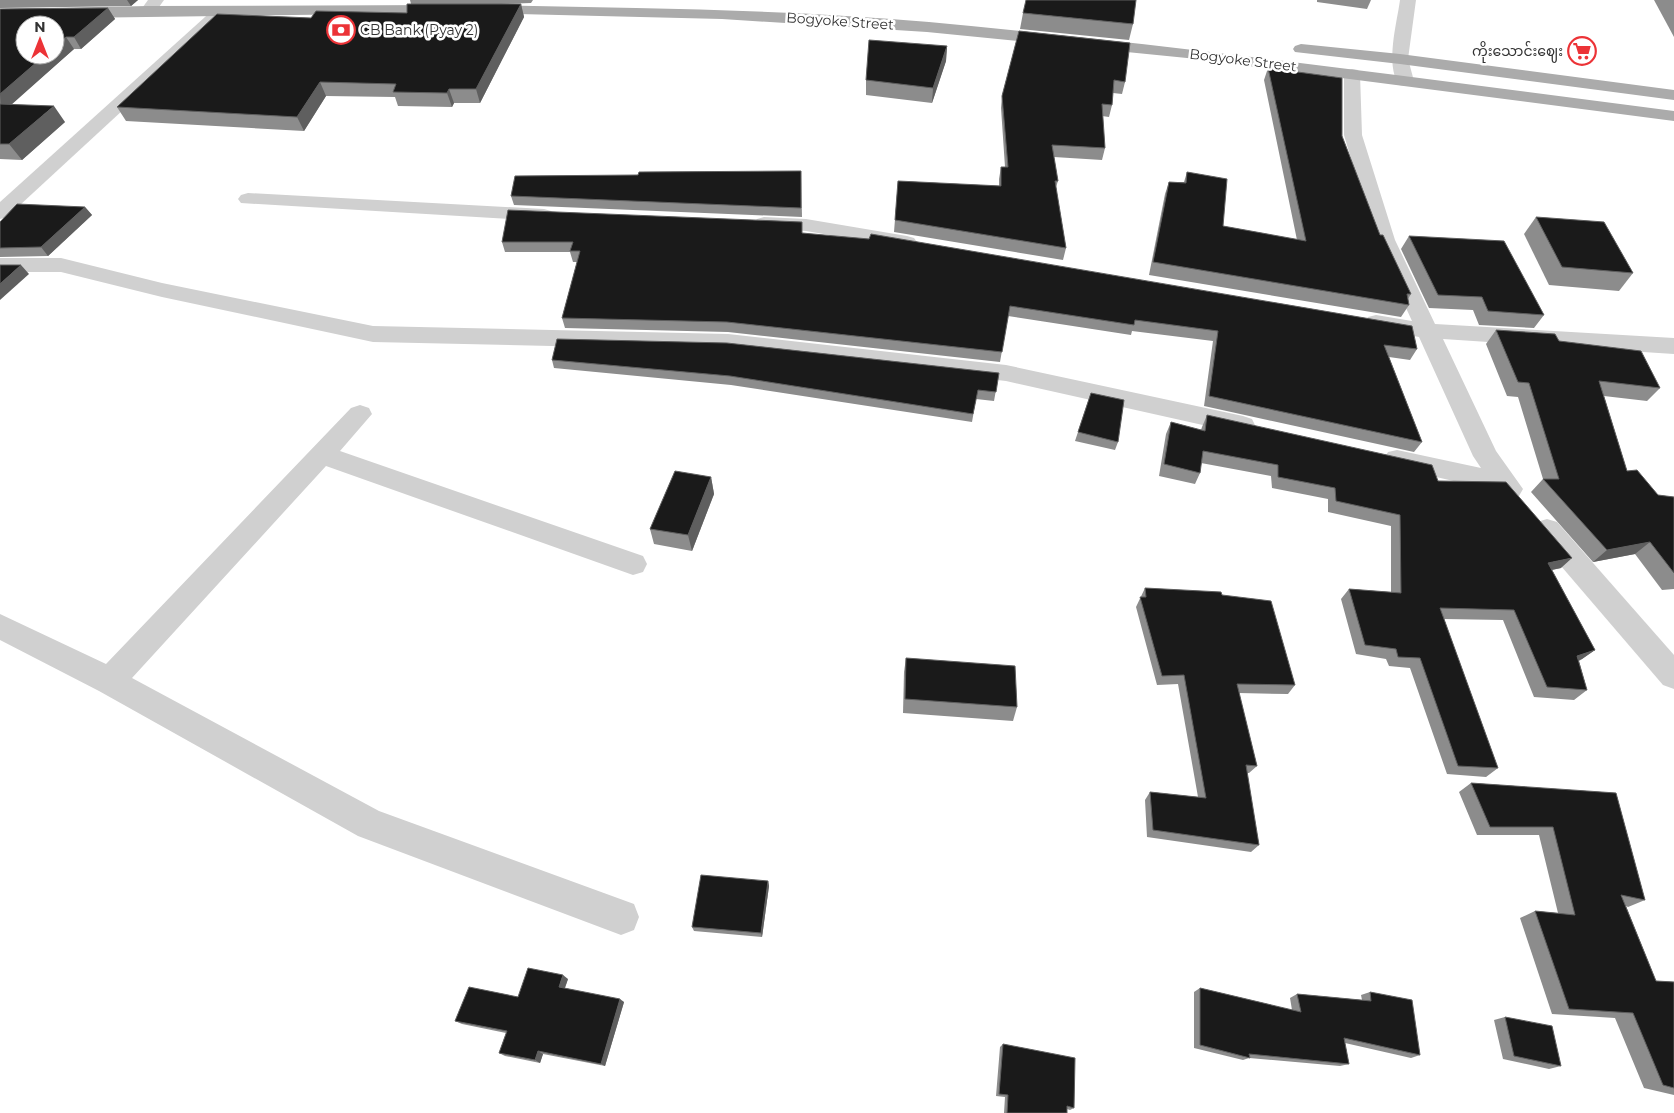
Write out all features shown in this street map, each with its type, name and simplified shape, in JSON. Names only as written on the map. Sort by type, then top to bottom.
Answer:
[{"type":"main road","name":"Bogyoke Street","points":[[0,14],[152,5],[221,10],[461,10],[722,14],[927,27],[1187,53],[1674,116]]},
{"type":"main road","name":"Bogyoke Street","points":[[829,5],[971,16]]},
{"type":"main road","name":"Bogyoke Street","points":[[1282,46],[1400,59],[1674,95]]},
{"type":"street","points":[[1405,81],[1400,59],[1408,0]]},
{"type":"street","points":[[0,213],[221,10]]},
{"type":"street","points":[[1352,74],[1353,135],[1385,240],[1486,456],[1505,483],[1674,676]]},
{"type":"street","points":[[248,199],[559,215]]},
{"type":"street","points":[[747,223],[806,225],[930,246]]},
{"type":"street","points":[[0,265],[61,265],[162,290],[372,334],[728,342],[1006,373],[1264,430]]},
{"type":"street","points":[[1352,318],[1429,332],[1674,346]]},
{"type":"street","points":[[110,681],[360,414]]},
{"type":"street","points":[[322,455],[633,564]]},
{"type":"street","points":[[1380,455],[1505,483]]},
{"type":"street","points":[[0,626],[110,681],[370,824],[621,917]]},
{"type":"building","points":[[1026,0],[1136,0],[1133,24],[1023,13]]},
{"type":"building","points":[[407,4],[521,4],[476,89],[449,89],[447,93],[393,92],[396,84],[320,82],[297,117],[117,107],[217,14],[311,18],[316,11],[407,13]]},
{"type":"building","points":[[108,8],[74,37],[65,38],[65,15],[15,15],[15,65],[33,65],[0,94],[0,9]]},
{"type":"building","points":[[1019,31],[1130,43],[1125,82],[1114,80],[1112,105],[1102,104],[1105,148],[1052,145],[1058,181],[1055,181],[1066,248],[895,220],[898,181],[1001,186],[1001,167],[1008,167],[1002,96]]},
{"type":"building","points":[[869,40],[947,46],[933,88],[866,80]]},
{"type":"building","points":[[1268,68],[1342,78],[1342,136],[1380,235],[1383,235],[1411,294],[1407,294],[1409,305],[1153,262],[1169,182],[1186,183],[1187,172],[1227,179],[1223,226],[1306,241]]},
{"type":"building","points":[[0,104],[54,106],[9,144],[0,144]]},
{"type":"building","points":[[801,171],[801,208],[511,196],[515,176],[638,175],[639,172]]},
{"type":"building","points":[[17,204],[85,207],[41,247],[0,248],[0,222]]},
{"type":"building","points":[[508,210],[802,222],[802,233],[869,239],[871,234],[1412,326],[1417,349],[1384,345],[1422,442],[1209,396],[1218,331],[1135,320],[1134,325],[1010,306],[1002,352],[727,322],[562,318],[580,251],[570,251],[573,242],[502,242]]},
{"type":"building","points":[[1536,217],[1604,222],[1633,273],[1562,267]]},
{"type":"building","points":[[1409,236],[1504,241],[1544,315],[1488,311],[1482,297],[1438,295]]},
{"type":"building","points":[[0,265],[21,265],[0,284]]},
{"type":"building","points":[[1496,330],[1555,334],[1559,341],[1641,351],[1660,388],[1599,381],[1627,471],[1637,470],[1658,495],[1674,497],[1674,573],[1650,542],[1607,550],[1543,479],[1559,479],[1529,383],[1518,382]]},
{"type":"building","points":[[557,339],[727,343],[999,373],[996,392],[978,390],[973,414],[730,376],[552,360]]},
{"type":"building","points":[[1091,393],[1124,400],[1118,442],[1078,432]]},
{"type":"building","points":[[1207,415],[1432,465],[1438,481],[1506,482],[1572,558],[1548,563],[1595,650],[1577,656],[1587,690],[1547,687],[1514,610],[1440,608],[1498,768],[1458,766],[1420,658],[1398,657],[1396,649],[1365,645],[1349,589],[1401,593],[1400,515],[1336,501],[1335,488],[1278,477],[1278,465],[1203,451],[1200,473],[1164,464],[1171,422],[1205,431]]},
{"type":"building","points":[[675,471],[711,477],[688,535],[650,529]]},
{"type":"building","points":[[1145,588],[1221,592],[1222,595],[1271,601],[1295,685],[1237,684],[1257,766],[1246,765],[1259,845],[1153,830],[1150,792],[1206,798],[1184,675],[1162,676],[1140,597],[1146,597]]},
{"type":"building","points":[[906,658],[1015,666],[1017,707],[905,699]]},
{"type":"building","points":[[1471,783],[1616,793],[1645,900],[1621,895],[1656,981],[1674,982],[1674,1088],[1663,1085],[1633,1013],[1569,1009],[1535,911],[1575,915],[1553,827],[1490,827]]},
{"type":"building","points":[[701,875],[768,881],[761,933],[692,927]]},
{"type":"building","points":[[528,968],[563,975],[559,987],[620,999],[601,1064],[538,1051],[535,1060],[499,1053],[507,1031],[455,1021],[469,987],[518,997]]},
{"type":"building","points":[[1200,988],[1301,1012],[1297,994],[1371,1001],[1370,992],[1412,1000],[1420,1055],[1344,1038],[1349,1064],[1249,1054],[1250,1058],[1200,1045]]},
{"type":"building","points":[[1505,1017],[1552,1026],[1561,1066],[1514,1056]]},
{"type":"building","points":[[1003,1044],[1075,1058],[1074,1108],[1067,1106],[1067,1113],[1007,1113],[1008,1095],[999,1094]]},
{"type":"place","name":"CB Bank (Pyay 2)","points":[[341,30]]},
{"type":"place","name":"ကိုးသောင်းဈေး","points":[[1582,51]]}]
